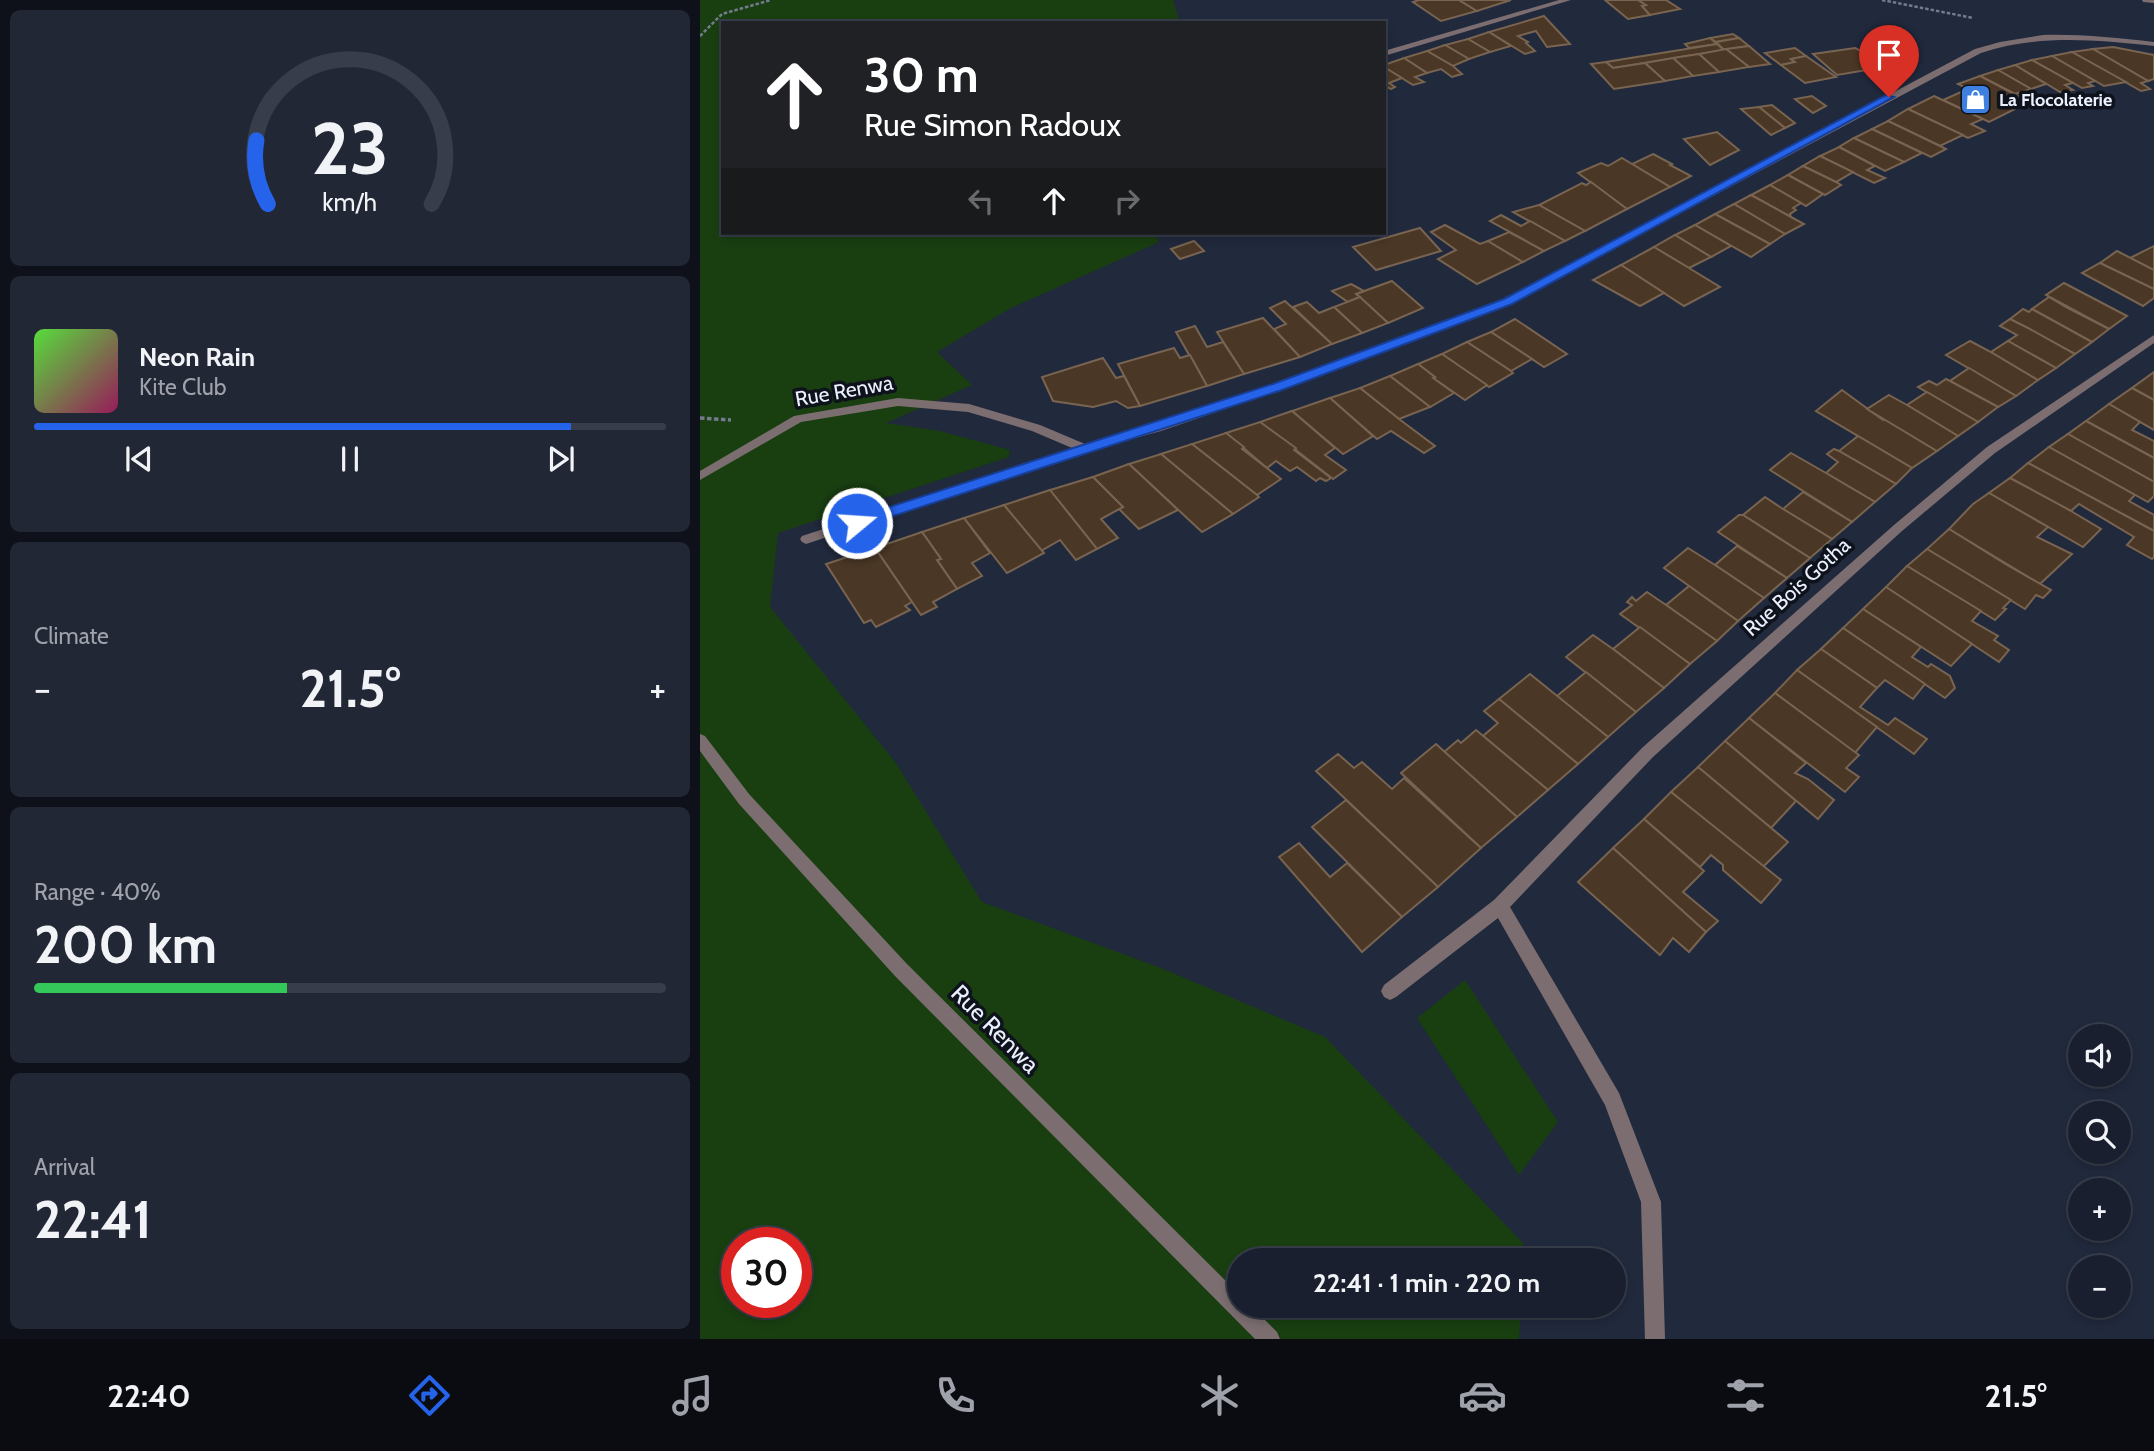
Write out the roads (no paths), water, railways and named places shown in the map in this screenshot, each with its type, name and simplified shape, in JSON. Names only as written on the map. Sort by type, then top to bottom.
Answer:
[{"type":"street","points":[[1386,53],[1567,0]]},
{"type":"street","points":[[2146,0],[2154,1]]},
{"type":"street","points":[[806,539],[1084,448],[1157,428],[1289,383],[1508,301],[1978,51],[2003,41],[2059,35],[2154,44]]},
{"type":"street","name":"Rue Bois Gotha","points":[[1390,991],[1500,906],[1647,752],[1898,528],[1991,450],[2154,338]]},
{"type":"street","name":"Rue Renwa","points":[[700,476],[797,419],[898,402],[969,408],[1036,428],[1084,448]]},
{"type":"street","name":"Rue Renwa","points":[[700,740],[744,799],[901,970],[1270,1339]]},
{"type":"street","points":[[1500,906],[1612,1100],[1651,1202],[1655,1339]]},
{"type":"place","name":"La Flocolaterie","points":[[1976,100]]}]
